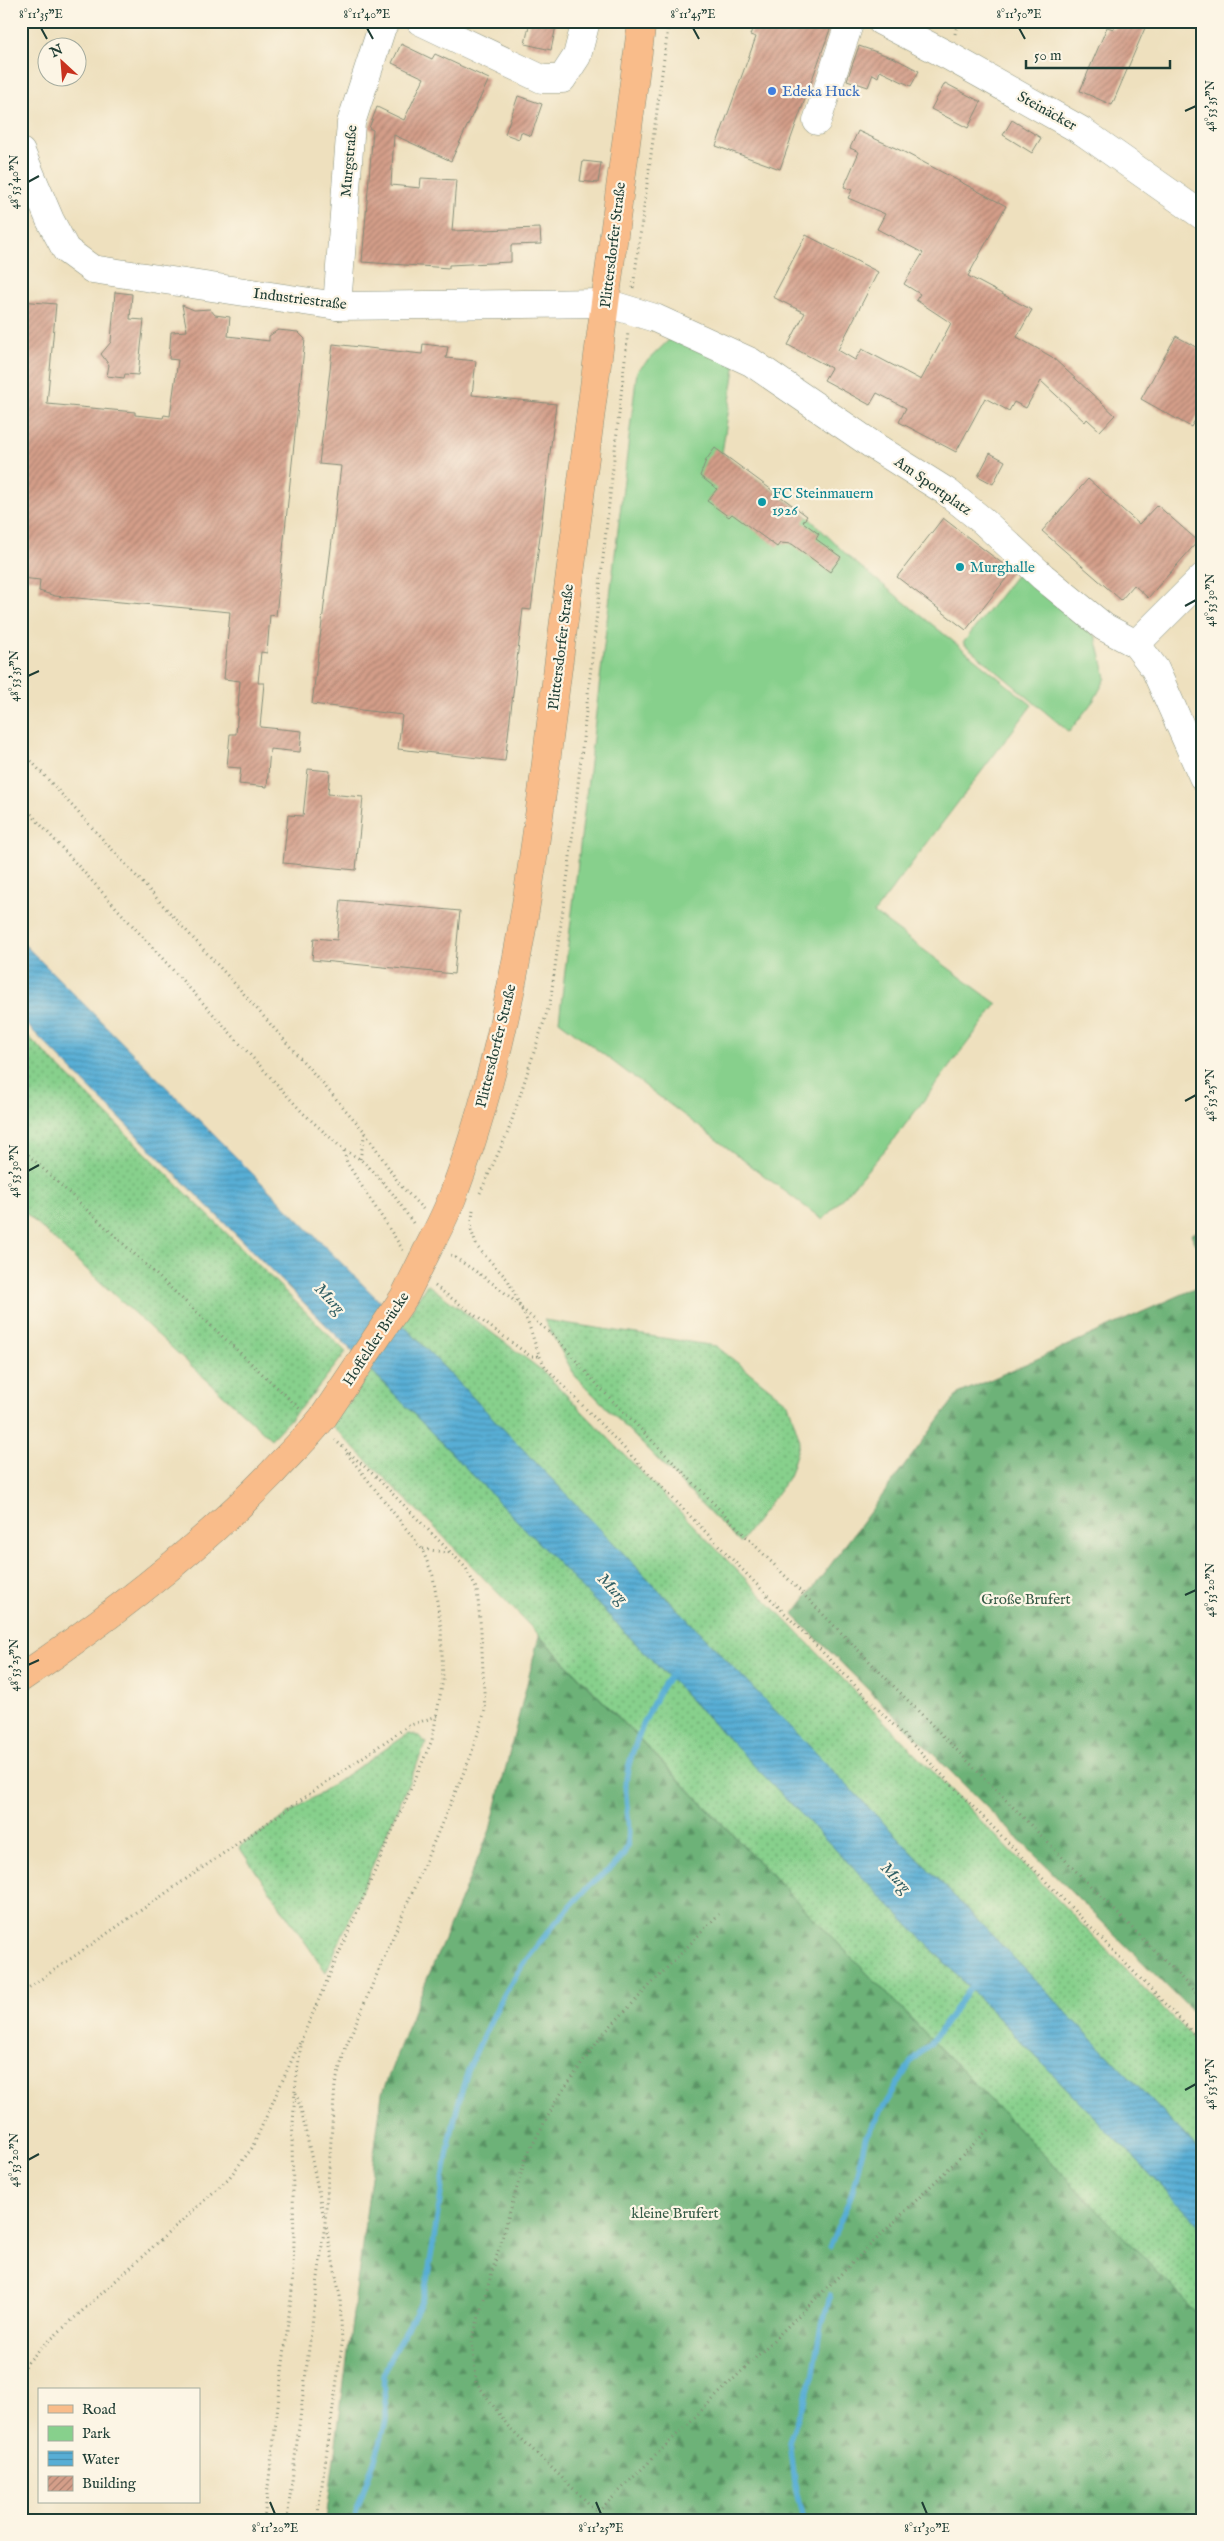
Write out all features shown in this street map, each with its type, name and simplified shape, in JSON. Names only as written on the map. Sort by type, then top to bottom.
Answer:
[{"type":"main road","name":"Plittersdorfer Straße","points":[[435,1256],[429,1227],[455,1192],[492,1075],[517,959],[618,306],[642,21]]},
{"type":"main road","name":"Hoffelder Brücke","points":[[21,1678],[88,1632],[223,1523],[315,1415],[435,1256]]},
{"type":"street","name":"Murgstraße","points":[[337,306],[350,123],[382,27],[386,21]]},
{"type":"street","points":[[420,21],[542,79],[562,79],[577,56],[586,21]]},
{"type":"street","points":[[817,121],[850,21]]},
{"type":"street","name":"Steinäcker","points":[[881,21],[949,56],[1082,131],[1203,216]]},
{"type":"street","name":"Industriestraße","points":[[21,152],[50,220],[66,250],[92,269],[337,306],[618,306]]},
{"type":"street","name":"Am Sportplatz","points":[[618,306],[751,362],[874,446],[947,492],[1043,577],[1097,621],[1136,644],[1155,669],[1203,777]]},
{"type":"street","points":[[1136,644],[1203,577]]},
{"type":"path","points":[[477,1200],[508,1132],[550,1003],[569,866],[618,306],[669,21]]},
{"type":"path","points":[[21,750],[236,985],[365,1132],[400,1185],[428,1214],[429,1227]]},
{"type":"path","points":[[21,803],[303,1113],[344,1150],[360,1159],[392,1194],[429,1227]]},
{"type":"path","points":[[360,1159],[365,1132]]},
{"type":"path","points":[[21,1148],[315,1415]]},
{"type":"path","points":[[474,1208],[471,1230],[477,1247],[508,1280],[521,1308],[538,1356],[547,1370],[1203,2043]]},
{"type":"path","points":[[435,1256],[459,1260],[476,1270],[559,1342],[600,1388],[1203,2000]]},
{"type":"path","points":[[21,2370],[39,2350],[229,2178],[252,2148],[432,1740],[443,1680],[441,1627],[433,1576],[422,1549],[340,1444],[375,1476],[466,1568],[477,1590],[482,1630],[485,1710],[470,1758],[346,2046],[335,2085],[325,2223],[287,2520]]},
{"type":"path","points":[[422,1549],[451,1553]]},
{"type":"path","points":[[21,1993],[408,1726],[437,1716]]},
{"type":"path","points":[[606,2520],[502,2418],[476,2382],[472,2340],[526,2157],[558,2098],[603,2034],[719,1914]]},
{"type":"path","points":[[264,2520],[292,2290],[294,2242],[292,2142],[295,2090],[302,2038]]},
{"type":"path","points":[[295,2090],[302,2113],[340,2296],[342,2345],[317,2520]]},
{"type":"path","points":[[598,2512],[989,2129]]},
{"type":"green space","points":[[674,335],[736,362],[722,453],[807,516],[851,559],[1032,705],[874,913],[997,1004],[892,1142],[823,1220],[559,1021],[637,371]]},
{"type":"green space","points":[[1018,573],[1096,637],[1106,678],[1094,700],[1069,732],[963,643]]},
{"type":"green space","points":[[21,1029],[346,1352],[307,1401],[271,1439],[21,1209]]},
{"type":"green space","points":[[1203,1229],[1203,1258],[1191,1234]]},
{"type":"green space","points":[[427,1284],[544,1372],[1203,2049],[1203,2154],[403,1325]]},
{"type":"green space","name":"Große Brufert","points":[[1203,1285],[1203,2022],[793,1615],[958,1394]]},
{"type":"green space","points":[[544,1320],[716,1346],[788,1403],[800,1441],[789,1477],[740,1543],[575,1376]]},
{"type":"green space","points":[[372,1371],[1203,2229],[1203,2319],[438,1531],[331,1425]]},
{"type":"green space","name":"kleine Brufert","points":[[539,1636],[1203,2319],[1203,2520],[326,2520],[382,2093],[414,2010],[490,1830]]},
{"type":"green space","points":[[408,1734],[420,1736],[426,1743],[326,1972],[239,1847]]},
{"type":"water","name":"Murg","points":[[21,941],[403,1325],[1203,2154],[1203,2229],[372,1371],[21,1019]]},
{"type":"building","points":[[530,21],[557,21],[551,50],[525,44]]},
{"type":"building","name":"Edeka Huck","points":[[755,21],[833,21],[780,169],[716,146],[756,37],[750,35]]},
{"type":"building","points":[[1117,21],[1148,21],[1112,105],[1080,91],[1107,27],[1114,29]]},
{"type":"building","points":[[401,44],[432,59],[435,54],[489,79],[451,161],[394,135],[391,185],[420,188],[421,178],[456,180],[452,231],[540,228],[541,244],[511,245],[511,262],[449,265],[449,268],[362,262],[373,130],[369,128],[377,107],[404,120],[424,78],[392,63]]},
{"type":"building","points":[[859,46],[894,58],[919,71],[911,86],[880,71],[878,77],[873,74],[868,87],[847,80]]},
{"type":"building","points":[[945,83],[981,102],[968,128],[931,109]]},
{"type":"building","points":[[518,96],[542,104],[531,136],[521,132],[519,139],[505,134]]},
{"type":"building","points":[[1012,120],[1041,138],[1032,153],[1003,135]]},
{"type":"building","points":[[858,131],[904,152],[1006,206],[968,276],[1032,310],[1017,337],[1052,357],[1115,415],[1100,431],[1087,419],[1085,422],[1041,381],[1026,408],[1014,402],[1009,411],[985,398],[956,452],[899,422],[906,408],[877,393],[870,405],[824,380],[831,368],[788,345],[805,313],[773,297],[806,235],[878,272],[838,350],[855,360],[862,349],[921,380],[951,323],[916,300],[920,294],[904,284],[923,253],[877,229],[885,214],[848,198],[852,190],[844,187],[859,152],[850,148]]},
{"type":"building","points":[[583,161],[601,163],[598,183],[580,181]]},
{"type":"building","points":[[115,292],[132,294],[130,319],[144,320],[138,375],[125,374],[124,378],[107,376],[109,365],[101,354],[111,342]]},
{"type":"building","points":[[21,301],[56,304],[47,404],[135,412],[135,415],[163,418],[164,415],[170,416],[178,360],[169,359],[171,332],[187,331],[182,305],[194,310],[210,309],[215,315],[230,317],[228,336],[269,341],[269,336],[278,330],[298,332],[305,339],[276,616],[270,615],[267,653],[261,652],[258,683],[264,683],[260,727],[302,731],[300,752],[270,749],[267,787],[239,784],[241,768],[227,767],[230,734],[236,734],[240,681],[224,679],[230,612],[55,596],[39,591],[40,580],[21,578]]},
{"type":"building","points":[[1176,336],[1203,351],[1203,406],[1191,427],[1141,399]]},
{"type":"building","points":[[333,344],[422,354],[423,344],[448,347],[446,358],[476,361],[472,395],[556,404],[531,610],[523,609],[505,761],[398,749],[402,715],[312,704],[341,466],[319,464]]},
{"type":"building","name":"FC Steinmauern 1926","points":[[715,448],[807,516],[803,522],[819,534],[816,539],[841,557],[830,572],[792,544],[780,543],[777,547],[732,514],[729,517],[707,501],[717,489],[700,476],[706,460]]},
{"type":"building","points":[[990,453],[1005,461],[993,484],[978,476]]},
{"type":"building","points":[[1088,479],[1139,524],[1157,505],[1198,541],[1148,598],[1134,585],[1121,600],[1042,531]]},
{"type":"building","name":"Murghalle","points":[[943,518],[1012,571],[966,630],[897,577]]},
{"type":"building","points":[[308,769],[330,771],[328,794],[363,797],[356,870],[283,863],[288,815],[303,816]]},
{"type":"building","points":[[341,900],[460,911],[454,974],[312,960],[314,938],[337,940]]},
{"type":"waterway","points":[[356,2520],[356,2512],[377,2452],[386,2419],[384,2374],[395,2348],[422,2300],[425,2289],[453,2124],[468,2071],[497,2008],[527,1959],[576,1900],[593,1882],[616,1864],[623,1855],[629,1830],[626,1783],[631,1757],[650,1709],[673,1673]]},
{"type":"waterway","points":[[830,2246],[852,2193],[866,2136],[911,2062],[931,2043],[974,1982]]},
{"type":"waterway","points":[[803,2520],[794,2482],[789,2441],[813,2377],[822,2326],[830,2295]]},
{"type":"place","name":"Edeka Huck","points":[[772,91]]},
{"type":"place","name":"FC Steinmauern 1926","points":[[762,502]]},
{"type":"place","name":"Murghalle","points":[[960,567]]}]
